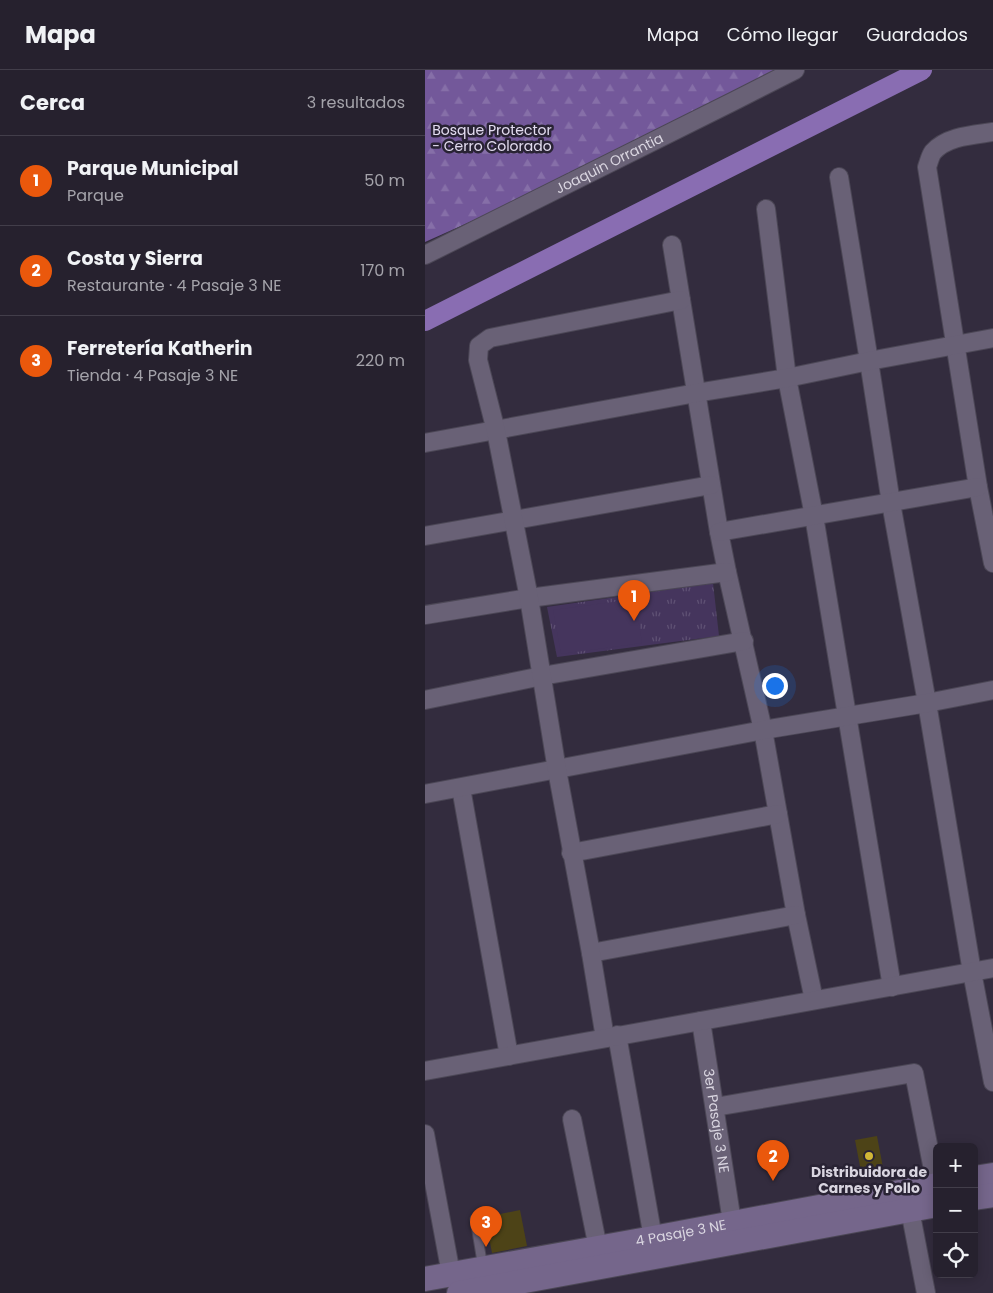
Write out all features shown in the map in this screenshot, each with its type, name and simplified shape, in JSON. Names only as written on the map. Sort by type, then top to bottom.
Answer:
[{"type":"street","name":"Joaquin Orrantia","points":[[425,255],[795,70]]},
{"type":"street","points":[[992,552],[978,487],[927,167],[932,153],[955,138],[993,132]]},
{"type":"street","points":[[839,177],[891,503],[972,972],[993,1082]]},
{"type":"street","points":[[766,209],[787,378],[814,516],[891,986]]},
{"type":"street","points":[[672,245],[719,532],[763,730],[796,915],[814,1000]]},
{"type":"street","points":[[653,1238],[571,853],[529,598],[495,431],[478,360],[479,346],[491,338],[681,300]]},
{"type":"street","points":[[425,444],[696,393],[787,378],[993,338]]},
{"type":"street","points":[[425,536],[711,485]]},
{"type":"street","points":[[719,532],[978,487]]},
{"type":"street","points":[[425,615],[529,598],[727,572]]},
{"type":"street","points":[[425,700],[542,676],[744,641]]},
{"type":"street","points":[[425,794],[763,730],[993,690]]},
{"type":"street","points":[[461,788],[509,1056]]},
{"type":"street","points":[[571,853],[778,814]]},
{"type":"street","points":[[591,953],[796,915]]},
{"type":"street","points":[[425,1070],[993,968]]},
{"type":"street","name":"3er Pasaje 3 NE","points":[[701,1021],[733,1222]]},
{"type":"street","points":[[715,1107],[914,1072],[935,1188]]},
{"type":"street","points":[[572,1119],[597,1248]]},
{"type":"street","points":[[426,1141],[454,1287]]},
{"type":"street","points":[[978,1177],[993,1174]]},
{"type":"street","name":"4 Pasaje 3 NE","points":[[454,1287],[483,1269],[733,1222],[933,1192]]},
{"type":"street","name":"4 Pasaje 3 NE","points":[[425,1279],[454,1287],[910,1210],[933,1194]]},
{"type":"street","points":[[978,1197],[993,1195]]},
{"type":"street","points":[[910,1210],[926,1293]]},
{"type":"lane","points":[[475,1219],[483,1269]]},
{"type":"green space","name":"Bosque Protector - Cerro Colorado","points":[[425,70],[796,70],[745,99],[425,242]]},
{"type":"green space","points":[[713,583],[719,636],[557,657],[547,607]]},
{"type":"green space","points":[[635,599],[642,643],[561,654],[553,610]]},
{"type":"building","name":"Distribuidora de Carnes y Pollo","points":[[877,1136],[884,1173],[862,1177],[855,1140]]},
{"type":"building","points":[[520,1210],[527,1246],[492,1253],[485,1217]]},
{"type":"waterway","points":[[425,321],[922,70]]},
{"type":"place","name":"Parque Municipal","points":[[634,621]]},
{"type":"place","name":"Distribuidora de Carnes y Pollo","points":[[869,1156]]},
{"type":"place","name":"Costa y Sierra","points":[[773,1181]]},
{"type":"place","name":"Ferretería Katherin","points":[[486,1247]]}]
